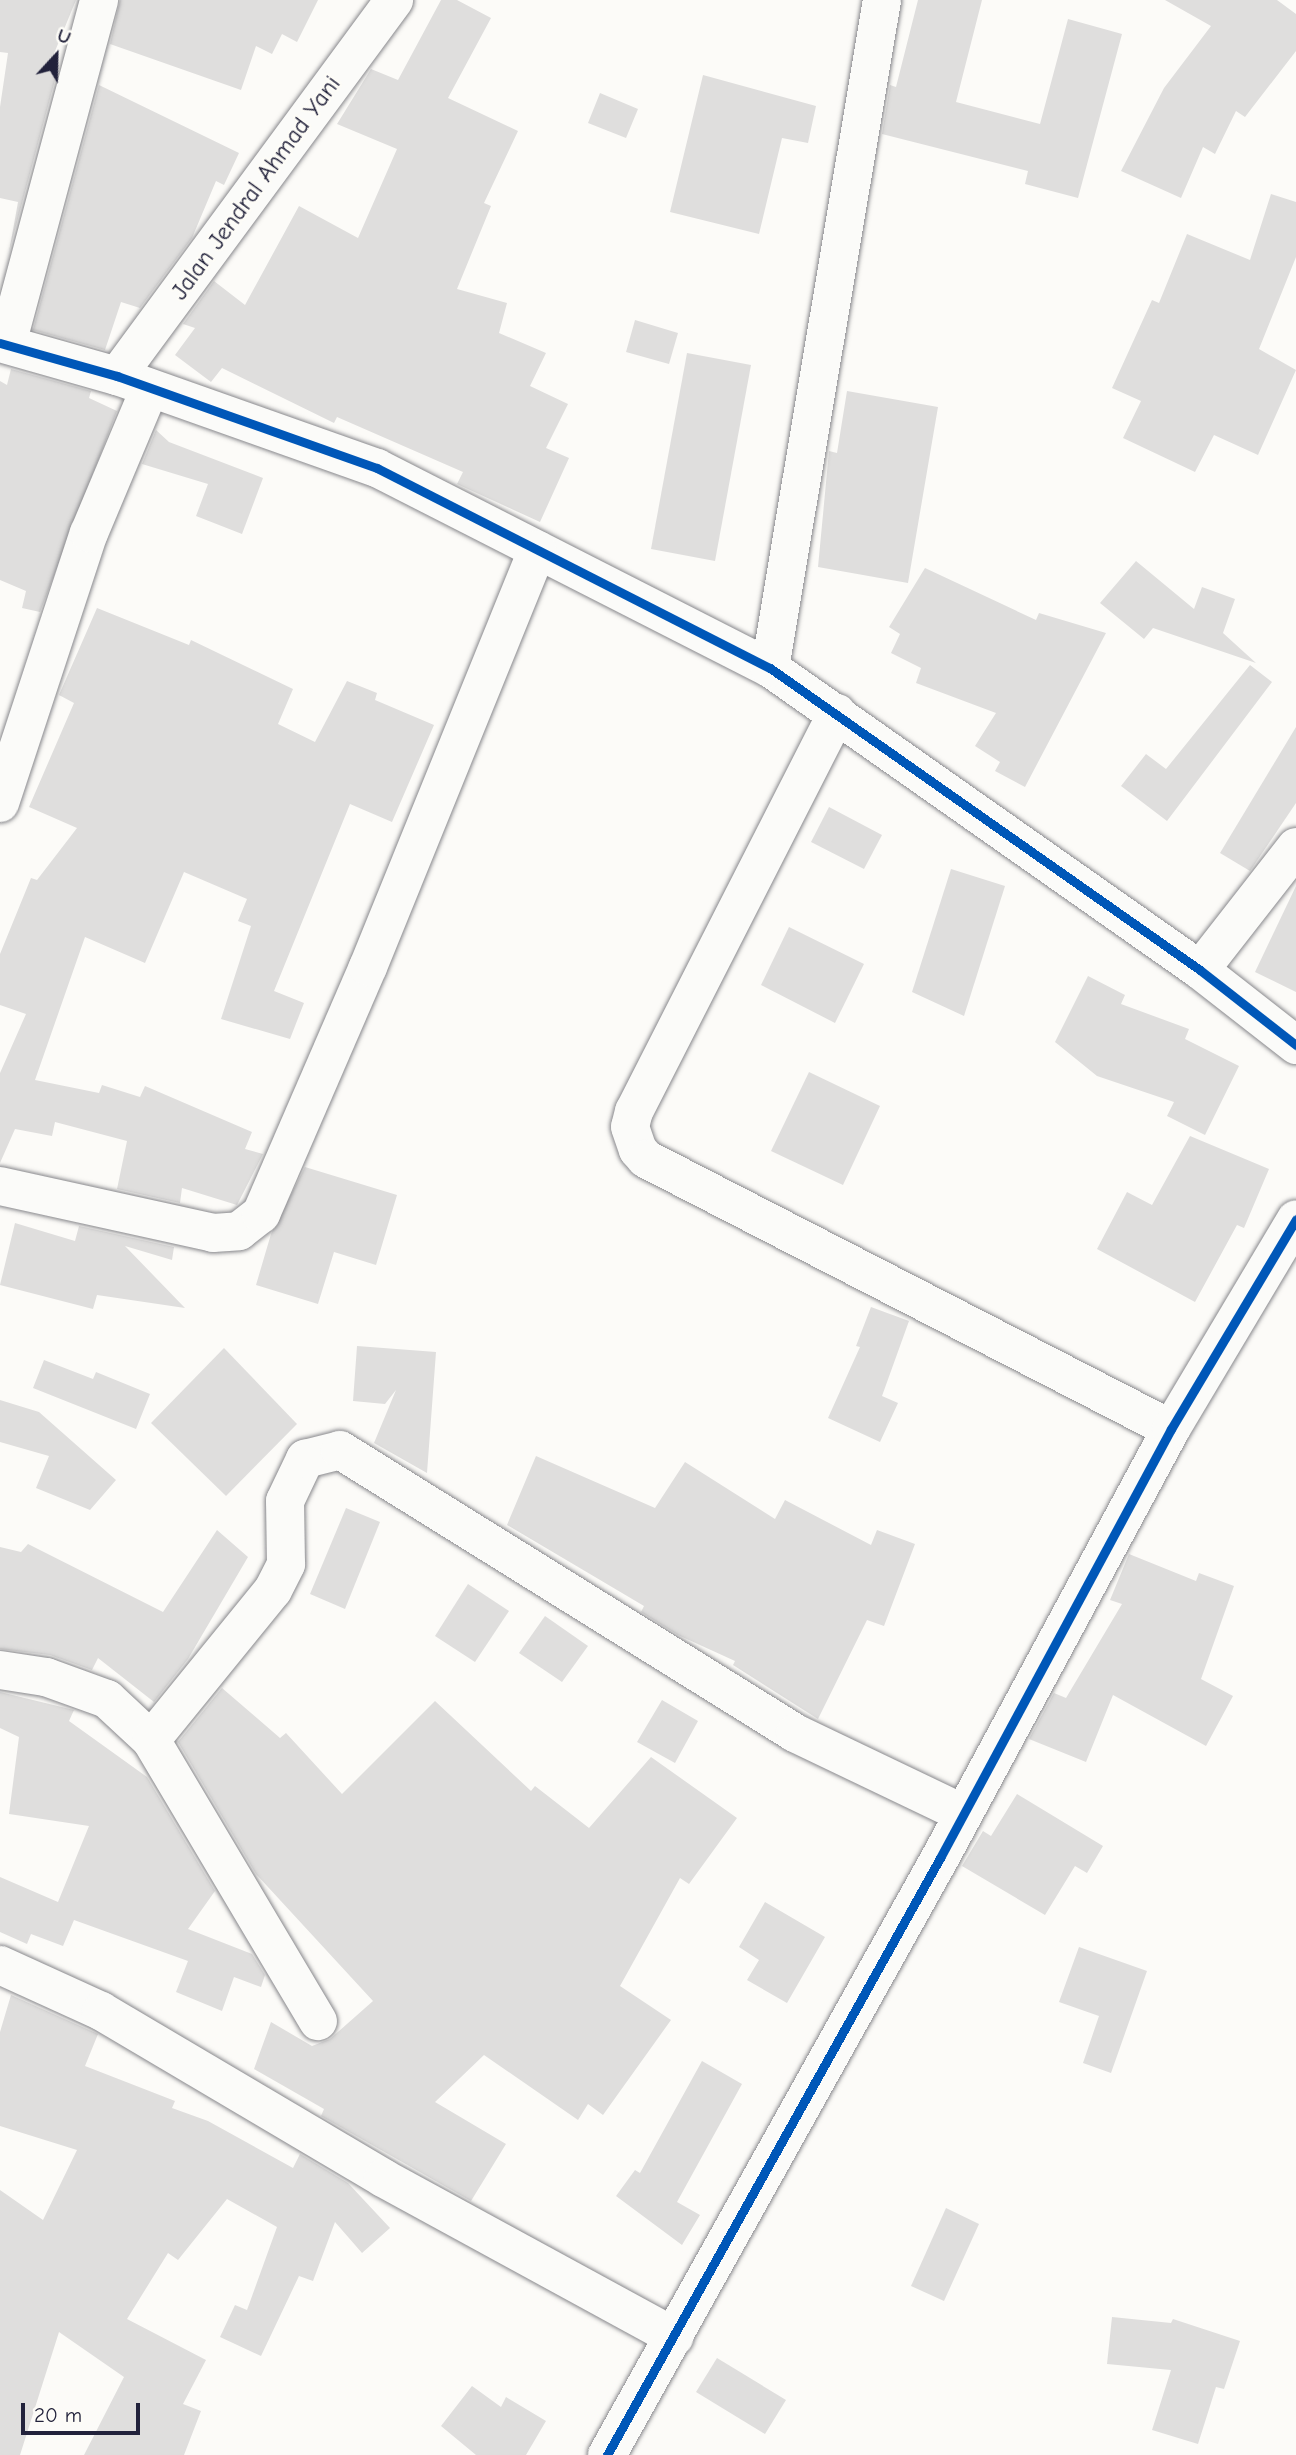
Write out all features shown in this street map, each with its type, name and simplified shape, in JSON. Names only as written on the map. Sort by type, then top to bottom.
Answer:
[{"type":"street","points":[[99,0],[3,343],[134,382],[377,468],[770,668],[1200,970],[1296,1045]]},
{"type":"street","name":"Jalan Jendral Ahmad Yani","points":[[0,803],[89,533],[134,382],[394,0]]},
{"type":"street","points":[[770,668],[882,0]]},
{"type":"street","points":[[0,1186],[214,1233],[239,1231],[261,1213],[368,967],[537,550]]},
{"type":"street","points":[[837,713],[634,1111],[630,1127],[638,1150],[646,1159],[1171,1429]]},
{"type":"street","points":[[1200,970],[1296,847]]},
{"type":"street","points":[[607,2455],[1171,1429],[1296,1219]]},
{"type":"street","points":[[151,1740],[273,1590],[286,1564],[285,1501],[305,1459],[340,1450],[795,1733],[962,1813]]},
{"type":"street","points":[[0,1670],[46,1677],[107,1699],[151,1740],[318,2021]]},
{"type":"street","points":[[0,1965],[101,2011],[383,2178],[674,2337]]},
{"type":"building","points":[[0,0],[76,0],[51,61],[59,65],[9,252],[18,202],[0,198],[0,107],[8,53],[0,52]]},
{"type":"building","points":[[120,0],[318,0],[297,42],[282,34],[272,54],[256,46],[241,90],[110,44]]},
{"type":"building","points":[[441,0],[457,0],[491,18],[448,98],[518,131],[484,203],[491,206],[457,289],[507,303],[499,333],[546,353],[530,386],[568,404],[546,448],[569,458],[540,522],[457,484],[463,472],[337,417],[334,423],[222,368],[211,382],[175,355],[195,328],[183,324],[214,281],[245,305],[299,206],[358,238],[397,149],[337,124],[371,69],[398,80]]},
{"type":"building","points":[[918,0],[982,0],[956,102],[1040,124],[1068,19],[1122,34],[1078,198],[1025,184],[1028,171],[882,134],[890,85],[896,87]]},
{"type":"building","points":[[1165,0],[1277,0],[1296,14],[1296,51],[1245,117],[1236,111],[1215,154],[1203,147],[1181,198],[1121,171],[1164,88],[1211,26]]},
{"type":"building","points":[[703,75],[816,106],[808,143],[782,138],[759,234],[670,212]]},
{"type":"building","points":[[99,85],[239,153],[224,185],[216,181],[192,238],[140,308],[121,302],[105,350],[33,330]]},
{"type":"building","points":[[600,93],[638,109],[626,138],[588,123]]},
{"type":"building","points":[[1271,194],[1296,202],[1296,257],[1259,349],[1296,370],[1258,455],[1214,435],[1195,472],[1123,438],[1141,401],[1112,388],[1152,300],[1159,303],[1187,234],[1250,260]]},
{"type":"building","points":[[635,320],[678,333],[669,364],[626,352]]},
{"type":"building","points":[[687,353],[751,365],[715,561],[651,549]]},
{"type":"building","points":[[11,369],[91,391],[89,398],[117,411],[40,612],[22,608],[26,591],[0,580],[0,381],[7,385]]},
{"type":"building","points":[[847,391],[938,407],[908,583],[818,567],[829,451],[837,453]]},
{"type":"building","points":[[156,430],[169,442],[263,478],[242,534],[196,516],[208,484],[142,464]]},
{"type":"building","points":[[1136,561],[1194,609],[1202,587],[1235,599],[1223,633],[1256,663],[1153,628],[1144,639],[1100,603]]},
{"type":"building","points":[[925,568],[1036,620],[1039,613],[1106,633],[1025,787],[995,771],[1000,762],[975,746],[996,713],[916,683],[921,668],[891,653],[900,634],[889,627]]},
{"type":"building","points":[[97,608],[189,645],[191,640],[293,689],[278,724],[315,742],[347,681],[377,693],[375,700],[434,725],[392,822],[350,804],[274,991],[304,1003],[290,1039],[221,1019],[251,926],[238,921],[247,899],[184,872],[145,963],[85,937],[35,1080],[99,1093],[102,1085],[140,1097],[145,1086],[252,1132],[245,1149],[263,1154],[237,1205],[182,1188],[180,1203],[117,1189],[127,1141],[55,1122],[52,1136],[15,1129],[0,1163],[0,1073],[26,1014],[0,1005],[0,954],[31,878],[37,880],[77,828],[29,807],[74,703],[59,695]]},
{"type":"building","points":[[1250,665],[1272,682],[1167,821],[1121,786],[1146,754],[1166,769]]},
{"type":"building","points":[[1296,727],[1296,803],[1250,871],[1220,853]]},
{"type":"building","points":[[829,807],[882,835],[864,869],[811,842]]},
{"type":"building","points":[[951,869],[1005,886],[964,1016],[912,992]]},
{"type":"building","points":[[1296,886],[1296,992],[1255,972]]},
{"type":"building","points":[[789,927],[864,964],[835,1023],[761,985]]},
{"type":"building","points":[[1088,976],[1125,995],[1121,1004],[1189,1029],[1185,1039],[1239,1066],[1205,1135],[1167,1116],[1174,1102],[1097,1076],[1055,1042]]},
{"type":"building","points":[[809,1072],[880,1106],[843,1185],[771,1151]]},
{"type":"building","points":[[1190,1136],[1269,1169],[1244,1228],[1237,1225],[1195,1302],[1097,1249],[1127,1192],[1152,1205]]},
{"type":"building","points":[[305,1167],[397,1195],[376,1265],[334,1252],[318,1304],[256,1285],[271,1234]]},
{"type":"building","points":[[15,1223],[75,1241],[79,1226],[174,1247],[172,1260],[125,1246],[185,1308],[97,1295],[93,1309],[0,1285]]},
{"type":"building","points":[[871,1307],[909,1321],[882,1396],[898,1403],[880,1442],[828,1418],[860,1347],[856,1346]]},
{"type":"building","points":[[357,1346],[436,1352],[427,1473],[374,1443],[396,1390],[385,1404],[353,1401]]},
{"type":"building","points":[[224,1348],[297,1424],[226,1496],[151,1423]]},
{"type":"building","points":[[44,1360],[93,1379],[96,1372],[150,1394],[136,1429],[33,1388]]},
{"type":"building","points":[[0,1400],[39,1412],[116,1480],[90,1510],[36,1488],[49,1456],[0,1442]]},
{"type":"building","points":[[536,1456],[655,1508],[685,1462],[775,1519],[785,1500],[871,1545],[877,1530],[915,1544],[884,1626],[867,1620],[818,1719],[733,1665],[735,1661],[678,1635],[641,1612],[644,1606],[507,1525]]},
{"type":"building","points":[[346,1508],[380,1522],[345,1609],[310,1594]]},
{"type":"building","points":[[217,1530],[248,1557],[188,1659],[154,1702],[98,1658],[92,1670],[50,1655],[0,1649],[0,1547],[21,1552],[28,1544],[163,1612]]},
{"type":"building","points":[[1129,1554],[1196,1581],[1199,1573],[1234,1586],[1201,1679],[1233,1696],[1206,1746],[1113,1695],[1086,1762],[1029,1739],[1054,1693],[1066,1698],[1122,1604],[1110,1600]]},
{"type":"building","points":[[468,1584],[509,1611],[475,1662],[435,1636]]},
{"type":"building","points":[[545,1616],[588,1646],[562,1682],[519,1653]]},
{"type":"building","points":[[222,1688],[280,1738],[286,1733],[342,1794],[435,1701],[531,1791],[535,1786],[589,1828],[651,1757],[737,1818],[689,1884],[680,1878],[620,1986],[671,2020],[603,2115],[588,2104],[578,2120],[484,2055],[435,2102],[506,2144],[471,2201],[321,2116],[324,2109],[254,2069],[271,2022],[312,2046],[330,2039],[373,2001],[256,1874],[178,1742]]},
{"type":"building","points":[[0,1692],[74,1710],[69,1721],[147,1777],[215,1891],[188,1929],[252,1954],[265,1975],[261,1987],[234,1977],[222,2011],[176,1992],[188,1961],[74,1920],[63,1946],[31,1934],[27,1944],[0,1932],[0,1877],[58,1902],[89,1826],[9,1814],[19,1737],[0,1728]]},
{"type":"building","points":[[662,1700],[698,1721],[675,1763],[637,1742]]},
{"type":"building","points":[[1017,1794],[1103,1846],[1087,1873],[1075,1866],[1045,1915],[962,1866],[983,1831],[991,1836]]},
{"type":"building","points":[[765,1902],[825,1937],[787,2003],[747,1980],[759,1960],[739,1947]]},
{"type":"building","points":[[1079,1947],[1147,1971],[1111,2073],[1083,2063],[1099,2016],[1059,2002]]},
{"type":"building","points":[[11,1995],[98,2034],[85,2066],[175,2101],[172,2108],[208,2121],[293,2168],[300,2154],[348,2183],[390,2228],[362,2253],[335,2222],[313,2281],[299,2276],[261,2356],[220,2337],[235,2305],[247,2310],[277,2227],[227,2199],[178,2260],[168,2253],[127,2319],[206,2360],[183,2404],[201,2411],[184,2455],[84,2455],[124,2377],[59,2332],[20,2455],[0,2455],[0,2190],[43,2220],[77,2150],[0,2126],[0,2032]]},
{"type":"building","points":[[702,2061],[742,2084],[677,2202],[700,2215],[682,2245],[616,2196],[635,2170],[640,2173]]},
{"type":"building","points":[[946,2208],[979,2224],[944,2301],[911,2286]]},
{"type":"building","points":[[1112,2317],[1171,2323],[1173,2319],[1240,2341],[1224,2389],[1216,2387],[1198,2444],[1152,2430],[1171,2370],[1107,2364]]},
{"type":"building","points":[[717,2358],[786,2400],[765,2434],[696,2392]]},
{"type":"building","points":[[472,2386],[501,2407],[506,2397],[546,2421],[526,2455],[476,2455],[441,2426]]},
{"type":"cycle path","points":[[0,343],[117,376],[377,468],[770,668],[1200,970],[1296,1045]]},
{"type":"cycle path","points":[[607,2455],[940,1858],[1171,1429],[1296,1219]]}]
